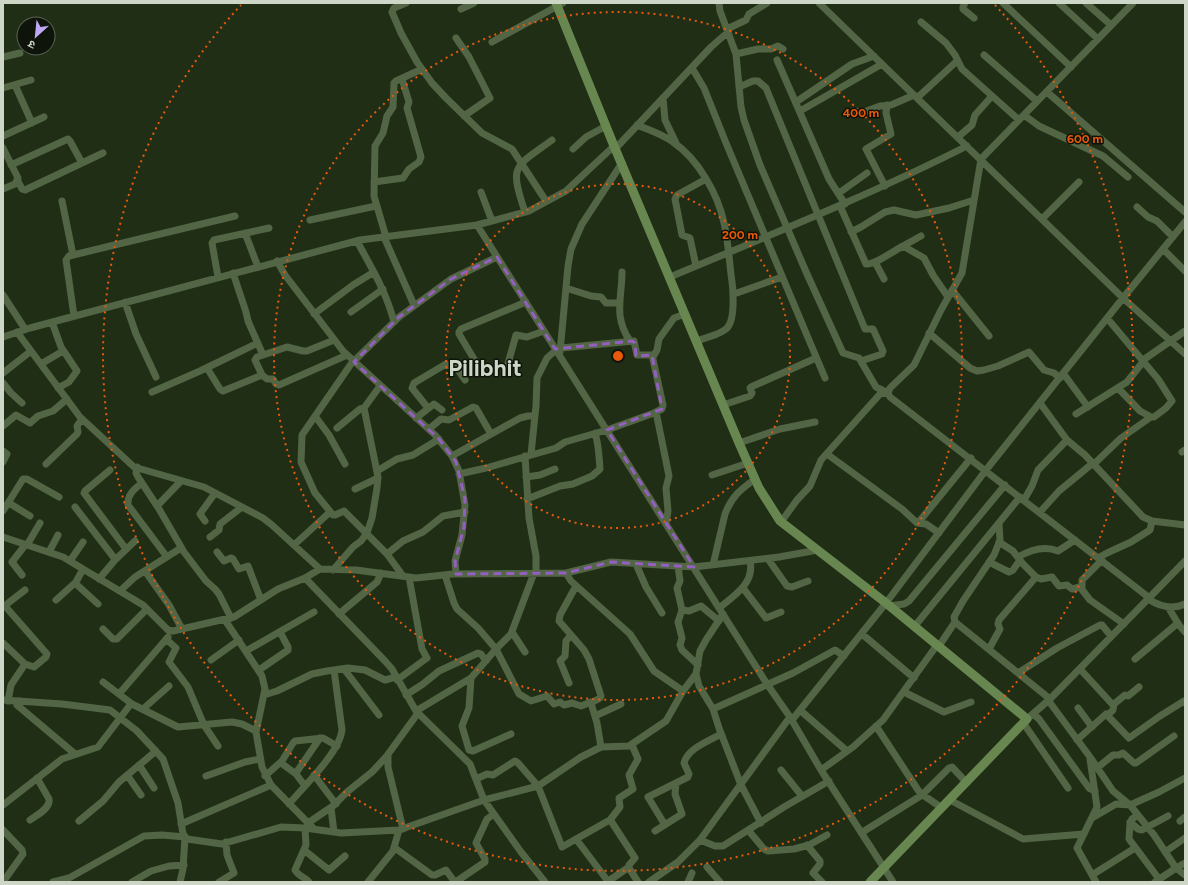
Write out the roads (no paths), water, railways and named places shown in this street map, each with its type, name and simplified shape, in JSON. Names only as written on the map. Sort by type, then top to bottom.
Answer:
[{"type":"main road","points":[[559,4],[606,126],[723,405],[759,488],[781,522],[887,605],[1028,719],[870,882]]},
{"type":"street","points":[[406,3],[394,8],[392,12],[422,69],[446,98],[482,133],[511,148],[546,201]]},
{"type":"street","points":[[461,9],[474,3]]},
{"type":"street","points":[[718,3],[736,54],[744,120],[760,165],[842,351],[846,354],[857,357],[862,361],[876,387],[888,394],[971,458],[1147,596],[1148,599],[1156,604],[1168,607],[1176,607],[1185,604]]},
{"type":"street","points":[[3,336],[277,261],[357,241],[477,225],[525,212],[566,191],[615,148],[727,31],[746,20],[749,14],[767,3]]},
{"type":"street","points":[[819,3],[1123,298],[1185,354]]},
{"type":"street","points":[[966,3],[963,9],[974,18]]},
{"type":"street","points":[[1003,3],[1071,66]]},
{"type":"street","points":[[1059,3],[1098,39]]},
{"type":"street","points":[[1086,3],[1111,26]]},
{"type":"street","points":[[888,394],[890,388],[914,365],[929,333],[962,273],[981,159],[1133,3]]},
{"type":"street","points":[[492,42],[559,4]]},
{"type":"street","points":[[921,22],[946,42],[962,69],[992,96],[1021,118],[1103,156],[1128,177]]},
{"type":"street","points":[[456,38],[470,57],[490,98],[464,116]]},
{"type":"street","points":[[736,54],[758,49],[771,49],[778,46],[783,49]]},
{"type":"street","points":[[3,57],[16,54]]},
{"type":"street","points":[[984,55],[1037,101]]},
{"type":"street","points":[[796,102],[852,64],[874,56]]},
{"type":"street","points":[[777,60],[829,179],[839,193],[851,232],[866,264],[868,265],[875,262],[921,236]]},
{"type":"street","points":[[855,113],[862,113],[880,106],[916,96],[957,61]]},
{"type":"street","points":[[800,111],[882,64]]},
{"type":"street","points":[[692,68],[704,88],[726,144],[825,378]]},
{"type":"street","points":[[414,306],[385,237],[376,205],[374,182],[375,146],[383,133],[387,116],[393,107],[394,83],[422,69]]},
{"type":"street","points":[[374,182],[403,178],[409,169],[419,162],[421,157],[407,108],[409,102],[402,79]]},
{"type":"street","points":[[3,88],[31,80]]},
{"type":"street","points":[[739,87],[758,81],[766,88],[865,328],[873,330],[883,351],[882,354],[862,361]]},
{"type":"street","points":[[15,85],[32,123]]},
{"type":"street","points":[[1047,92],[1185,212]]},
{"type":"street","points":[[958,137],[972,125],[976,115],[992,96]]},
{"type":"street","points":[[663,98],[665,120],[677,145]]},
{"type":"street","points":[[885,186],[866,149],[890,134],[886,113],[887,105]]},
{"type":"street","points":[[3,136],[44,117]]},
{"type":"street","points":[[637,125],[663,136],[677,145],[696,164],[715,194],[722,213],[734,294],[731,320],[727,329],[696,341]]},
{"type":"street","points":[[573,149],[586,137],[606,126]]},
{"type":"street","points":[[11,165],[68,139],[82,163]]},
{"type":"street","points":[[525,212],[516,180],[516,174],[521,162],[552,140]]},
{"type":"street","points":[[670,278],[885,186],[967,146]]},
{"type":"street","points":[[3,148],[22,189],[25,190],[103,153]]},
{"type":"street","points":[[559,352],[568,266],[572,249],[578,232],[598,197],[622,163]]},
{"type":"street","points":[[839,193],[867,173]]},
{"type":"street","points":[[696,266],[690,238],[682,235],[675,199],[677,195],[706,179]]},
{"type":"street","points":[[3,189],[15,184],[18,181]]},
{"type":"street","points":[[1042,219],[1079,182]]},
{"type":"street","points":[[481,192],[492,221]]},
{"type":"street","points":[[851,232],[885,212],[894,210],[916,215],[949,208],[974,200]]},
{"type":"street","points":[[62,201],[73,255]]},
{"type":"street","points":[[310,220],[376,205]]},
{"type":"street","points":[[1137,207],[1148,217],[1157,221],[1173,237]]},
{"type":"street","points":[[74,316],[66,260],[69,256],[235,216]]},
{"type":"street","points":[[649,882],[678,862],[700,840],[791,719],[801,711],[844,656],[887,605],[986,470],[1185,222]]},
{"type":"street","points":[[477,225],[544,331],[559,352],[606,430],[767,684],[791,719],[821,770],[892,882]]},
{"type":"street","points":[[218,277],[212,241],[269,228]]},
{"type":"street","points":[[245,233],[258,267]]},
{"type":"street","points":[[357,241],[383,289],[394,322]]},
{"type":"street","points":[[904,246],[924,258],[933,275],[990,336]]},
{"type":"street","points":[[1163,249],[1185,271]]},
{"type":"street","points":[[264,696],[312,674],[334,670],[365,670],[385,680],[397,679],[427,658],[422,649],[406,577],[387,554],[346,512],[344,511],[336,515],[330,512],[315,493],[301,462],[302,435],[314,416],[354,362],[394,322],[451,278],[497,257]]},
{"type":"street","points":[[277,261],[285,275],[314,314],[347,355],[429,429],[452,456],[460,474],[465,499],[462,534],[455,561],[456,574]]},
{"type":"street","points":[[875,262],[884,279]]},
{"type":"street","points":[[314,314],[353,285],[374,272]]},
{"type":"street","points":[[622,272],[622,288],[619,302],[621,325],[630,341]]},
{"type":"street","points":[[233,273],[248,322],[263,355]]},
{"type":"street","points":[[734,294],[782,277]]},
{"type":"street","points":[[566,288],[591,296],[601,297],[606,303],[619,302]]},
{"type":"street","points":[[351,312],[383,289]]},
{"type":"street","points":[[3,295],[25,329]]},
{"type":"street","points":[[125,302],[134,329],[156,377]]},
{"type":"street","points":[[474,359],[459,334],[461,329],[526,302]]},
{"type":"street","points":[[460,474],[556,448],[562,444],[661,410],[663,405],[653,357],[657,350],[659,339],[674,318],[685,314]]},
{"type":"street","points":[[1040,512],[1059,491],[1093,464],[1121,438],[1151,417],[1154,417],[1166,408],[1172,401],[1162,384],[1107,318]]},
{"type":"street","points":[[52,322],[63,351],[77,371],[69,382],[58,388]]},
{"type":"street","points":[[1076,414],[1118,388],[1132,377],[1143,361],[1185,330]]},
{"type":"street","points":[[507,367],[516,336],[527,337],[544,331]]},
{"type":"street","points":[[16,332],[82,418],[134,467],[204,488],[263,518],[320,569]]},
{"type":"street","points":[[929,333],[974,370],[984,370],[998,366],[1029,352],[1044,370],[1061,376],[1088,407]]},
{"type":"street","points":[[334,340],[307,351],[287,347],[257,357],[255,360],[262,375],[266,379],[273,379],[276,384],[279,385],[347,355]]},
{"type":"street","points":[[306,826],[333,806],[372,772],[388,754],[417,712],[471,678],[512,632],[535,573],[536,556],[529,518],[526,477],[528,455],[535,416],[537,378],[548,358],[559,352],[630,341],[634,341],[635,343],[637,355],[651,354],[653,357]]},
{"type":"street","points":[[152,392],[207,368],[258,343]]},
{"type":"street","points":[[3,373],[31,351]]},
{"type":"street","points":[[41,364],[63,351]]},
{"type":"street","points":[[723,405],[750,396],[752,394],[751,387],[816,358]]},
{"type":"street","points":[[428,408],[412,388],[414,383],[446,364],[450,366],[454,364],[465,380]]},
{"type":"street","points":[[207,368],[220,389],[223,391],[262,375]]},
{"type":"street","points":[[3,383],[22,403]]},
{"type":"street","points":[[338,428],[360,409],[364,408],[380,386]]},
{"type":"street","points":[[1118,388],[1140,411],[1151,417]]},
{"type":"street","points":[[781,522],[797,500],[810,486],[820,463],[827,454],[880,394],[888,394]]},
{"type":"street","points":[[3,426],[16,415],[30,424],[38,416],[53,411],[67,399]]},
{"type":"street","points":[[1040,403],[1067,440],[1081,451],[1137,512],[1143,517],[1152,521],[1185,525]]},
{"type":"street","points":[[416,418],[434,404],[442,410]]},
{"type":"street","points":[[429,429],[441,419],[449,420],[473,407],[476,408],[491,434]]},
{"type":"street","points":[[332,570],[353,547],[361,541],[367,533],[372,518],[377,475],[364,408]]},
{"type":"street","points":[[656,412],[669,476],[666,488],[668,511],[666,524]]},
{"type":"street","points":[[314,416],[329,435],[345,464]]},
{"type":"street","points":[[452,456],[520,418],[535,416]]},
{"type":"street","points":[[46,464],[77,434],[77,426],[82,418]]},
{"type":"street","points":[[740,443],[780,429],[815,422]]},
{"type":"street","points":[[528,499],[597,473],[600,469],[598,458],[600,451],[596,433]]},
{"type":"street","points":[[355,489],[377,475],[397,459],[413,455],[439,439]]},
{"type":"street","points":[[914,627],[999,524],[1022,499],[1032,486],[1038,470],[1067,440]]},
{"type":"street","points":[[3,451],[7,454],[3,462]]},
{"type":"street","points":[[827,454],[918,523],[926,524],[939,533]]},
{"type":"street","points":[[918,523],[971,458]]},
{"type":"street","points":[[712,475],[748,463]]},
{"type":"street","points":[[137,468],[136,473],[181,548],[206,581],[217,591],[238,640],[264,680],[264,696],[256,730],[260,759],[265,776],[306,826],[307,842],[295,870],[297,874],[309,882]]},
{"type":"street","points":[[526,477],[540,475],[555,469]]},
{"type":"street","points":[[110,470],[84,493],[126,549]]},
{"type":"street","points":[[30,516],[6,506],[21,482],[25,479],[59,497]]},
{"type":"street","points":[[712,565],[728,506],[736,494],[755,479]]},
{"type":"street","points":[[157,506],[181,481]]},
{"type":"street","points":[[142,483],[132,491],[128,505],[167,557]]},
{"type":"street","points":[[887,605],[904,604],[909,601],[1005,485]]},
{"type":"street","points":[[204,521],[200,514],[215,494]]},
{"type":"street","points":[[76,507],[115,559]]},
{"type":"street","points":[[210,537],[219,530],[220,524],[242,507]]},
{"type":"street","points":[[294,545],[330,512]]},
{"type":"street","points":[[387,554],[402,542],[423,532],[443,516],[465,512]]},
{"type":"street","points":[[1124,624],[1090,600],[1082,588],[1082,580],[1107,552],[1131,542],[1150,530],[1152,521]]},
{"type":"street","points":[[22,575],[12,562],[40,523]]},
{"type":"street","points":[[821,770],[848,751],[876,726],[891,710],[938,646],[955,622],[954,617],[989,562],[999,542],[999,524]]},
{"type":"street","points":[[49,552],[58,536]]},
{"type":"street","points":[[3,537],[63,557],[140,603],[168,630],[171,631],[228,619],[278,589],[304,578],[320,569],[356,570],[416,578],[456,574],[566,573],[611,562],[694,567],[768,559],[818,550]]},
{"type":"street","points":[[989,562],[1009,572],[1013,570],[1019,559],[1026,552],[1050,548],[1058,551],[1075,540]]},
{"type":"street","points":[[99,579],[115,559],[135,541]]},
{"type":"street","points":[[70,561],[83,542]]},
{"type":"street","points":[[999,542],[1013,551],[1036,577],[1041,579],[1052,577],[1059,586],[1067,585],[1072,589],[1078,586],[1082,588]]},
{"type":"street","points":[[120,591],[133,579],[181,548]]},
{"type":"street","points":[[217,552],[224,561],[231,558],[233,559],[240,569],[247,566],[249,568],[261,600]]},
{"type":"street","points":[[768,559],[787,586],[792,588],[808,581]]},
{"type":"street","points":[[53,882],[70,880],[144,836],[162,835],[185,837],[187,839],[222,844],[281,827],[306,826],[314,829],[341,833],[401,829],[484,800],[538,786],[580,757],[601,747],[626,747],[632,745],[666,721],[683,691],[696,674],[700,651],[719,621],[721,611],[743,588],[748,579],[751,572],[750,561]]},
{"type":"street","points":[[1028,719],[1080,669],[1185,561]]},
{"type":"street","points":[[636,564],[646,587],[662,613]]},
{"type":"street","points":[[678,566],[680,581],[678,588],[682,610],[678,622],[682,638],[680,645],[682,650],[698,666]]},
{"type":"street","points":[[56,600],[75,583],[83,569]]},
{"type":"street","points":[[145,571],[169,605],[182,629]]},
{"type":"street","points":[[566,573],[568,578],[576,586],[630,634],[654,671],[683,691]]},
{"type":"street","points":[[339,614],[377,582],[381,574]]},
{"type":"street","points":[[445,575],[457,609],[478,628],[496,649],[519,694],[529,701],[548,696],[554,704],[560,702],[564,705],[572,703],[581,706],[600,698],[601,696],[587,654],[560,624],[559,618],[576,586]]},
{"type":"street","points":[[989,649],[1000,628],[998,624],[999,620],[1036,577]]},
{"type":"street","points":[[304,578],[385,661],[417,712],[470,764],[484,800],[521,852],[545,882]]},
{"type":"street","points":[[75,583],[98,604]]},
{"type":"street","points":[[743,588],[766,618],[781,612]]},
{"type":"street","points":[[3,643],[25,664],[34,667],[47,656],[47,654],[4,607],[25,590]]},
{"type":"street","points":[[682,610],[688,611],[701,606],[719,621]]},
{"type":"street","points":[[1168,607],[1178,624],[1185,632]]},
{"type":"street","points":[[103,629],[113,639],[117,639],[147,609]]},
{"type":"street","points":[[246,651],[314,612]]},
{"type":"street","points":[[955,622],[1049,700],[1113,791],[1130,805],[1176,868],[1185,875]]},
{"type":"street","points":[[1135,659],[1178,624]]},
{"type":"street","points":[[1018,673],[1057,648],[1100,625],[1102,625],[1111,636]]},
{"type":"street","points":[[119,694],[166,639],[171,631]]},
{"type":"street","points":[[258,670],[288,650],[288,646],[280,632]]},
{"type":"street","points":[[512,632],[525,652]]},
{"type":"street","points":[[862,634],[914,678]]},
{"type":"street","points":[[569,683],[560,661],[565,656],[566,641],[571,635]]},
{"type":"street","points":[[166,639],[176,648],[169,662],[188,687],[204,725],[218,746]]},
{"type":"street","points":[[212,660],[238,640]]},
{"type":"street","points":[[713,710],[767,684],[793,674],[834,650],[844,656]]},
{"type":"street","points":[[406,695],[421,686],[438,672],[478,654],[481,654],[486,661]]},
{"type":"street","points":[[25,664],[6,689],[5,700],[62,704],[110,710],[137,731],[163,759],[178,803],[181,824],[185,837],[184,865],[180,882]]},
{"type":"street","points":[[344,669],[379,714]]},
{"type":"street","points":[[1080,669],[1113,705]]},
{"type":"street","points":[[289,804],[337,746],[342,737],[334,670]]},
{"type":"street","points":[[696,674],[699,686],[713,710],[741,785],[761,823]]},
{"type":"street","points":[[471,678],[469,708],[462,726],[469,750],[474,751],[511,734]]},
{"type":"street","points":[[103,682],[132,704],[174,726],[181,727],[232,722],[242,724],[256,730]]},
{"type":"street","points":[[144,709],[169,686]]},
{"type":"street","points":[[1078,740],[1104,715],[1108,714],[1113,709],[1113,705],[1125,695],[1128,696],[1139,686]]},
{"type":"street","points":[[904,692],[944,712],[970,702]]},
{"type":"street","points":[[20,701],[18,705],[75,754]]},
{"type":"street","points":[[1108,714],[1129,738],[1160,716],[1185,701]]},
{"type":"street","points":[[591,702],[601,747]]},
{"type":"street","points":[[3,805],[62,759],[98,746],[132,704]]},
{"type":"street","points":[[595,716],[621,704]]},
{"type":"street","points":[[1078,708],[1092,727]]},
{"type":"street","points":[[801,711],[848,751]]},
{"type":"street","points":[[1028,719],[1068,788]]},
{"type":"street","points":[[1028,719],[1041,722],[1089,788],[1095,791]]},
{"type":"street","points":[[876,726],[922,795],[942,808]]},
{"type":"street","points":[[665,826],[648,797],[689,776],[684,763],[689,754],[721,734]]},
{"type":"street","points":[[1097,768],[1113,756],[1119,756],[1123,753],[1134,763],[1136,763],[1174,736]]},
{"type":"street","points":[[296,774],[320,738]]},
{"type":"street","points":[[265,776],[281,763],[294,742],[325,738],[337,746]]},
{"type":"street","points":[[476,779],[487,774],[492,775],[516,761],[538,786],[561,846],[563,847],[610,820],[620,807],[619,798],[633,789],[629,775],[638,759],[632,745]]},
{"type":"street","points":[[79,821],[103,801],[116,784],[156,751]]},
{"type":"street","points":[[368,882],[395,848],[401,829],[388,767],[388,754]]},
{"type":"street","points":[[1090,757],[1097,806],[1078,845],[1078,850],[1096,882]]},
{"type":"street","points":[[206,776],[245,762],[260,759]]},
{"type":"street","points":[[281,763],[296,774],[304,786]]},
{"type":"street","points":[[139,765],[154,788]]},
{"type":"street","points":[[861,833],[922,795],[950,767],[952,767],[967,783]]},
{"type":"street","points":[[781,770],[802,796]]},
{"type":"street","points":[[314,775],[333,806],[334,832]]},
{"type":"street","points":[[127,776],[140,795]]},
{"type":"street","points":[[30,820],[48,806],[50,802],[37,778]]},
{"type":"street","points":[[1092,818],[1116,804],[1130,805],[1184,780]]},
{"type":"street","points":[[700,840],[715,846],[723,846],[802,796],[829,781]]},
{"type":"street","points":[[655,832],[682,814],[675,794],[676,782]]},
{"type":"street","points":[[181,824],[271,784]]},
{"type":"street","points":[[950,800],[1023,839],[1084,834]]},
{"type":"street","points":[[395,848],[432,875],[446,870],[454,881],[457,881],[485,862],[485,859],[476,843],[487,819],[494,814]]},
{"type":"street","points":[[1138,815],[1130,822],[1129,839],[1157,881],[1185,863]]},
{"type":"street","points":[[1130,822],[1138,829],[1142,830],[1168,816]]},
{"type":"street","points":[[576,839],[607,880],[610,880],[629,867],[635,858],[610,820]]},
{"type":"street","points":[[3,830],[22,850],[23,854],[3,882]]},
{"type":"street","points":[[748,830],[766,850],[793,850],[827,835]]},
{"type":"street","points":[[1165,852],[1185,838]]},
{"type":"street","points":[[219,882],[234,873],[228,855],[226,842]]},
{"type":"street","points":[[807,845],[820,861],[820,864],[813,873],[822,882]]},
{"type":"street","points":[[1092,874],[1136,848]]},
{"type":"street","points":[[304,850],[329,870],[345,856]]},
{"type":"street","points":[[132,882],[151,871],[169,866],[184,865]]},
{"type":"street","points":[[629,867],[638,882]]},
{"type":"street","points":[[708,867],[720,882]]},
{"type":"street","points":[[688,882],[692,873]]},
{"type":"district","name":"Pilibhit","points":[[485,368]]}]
